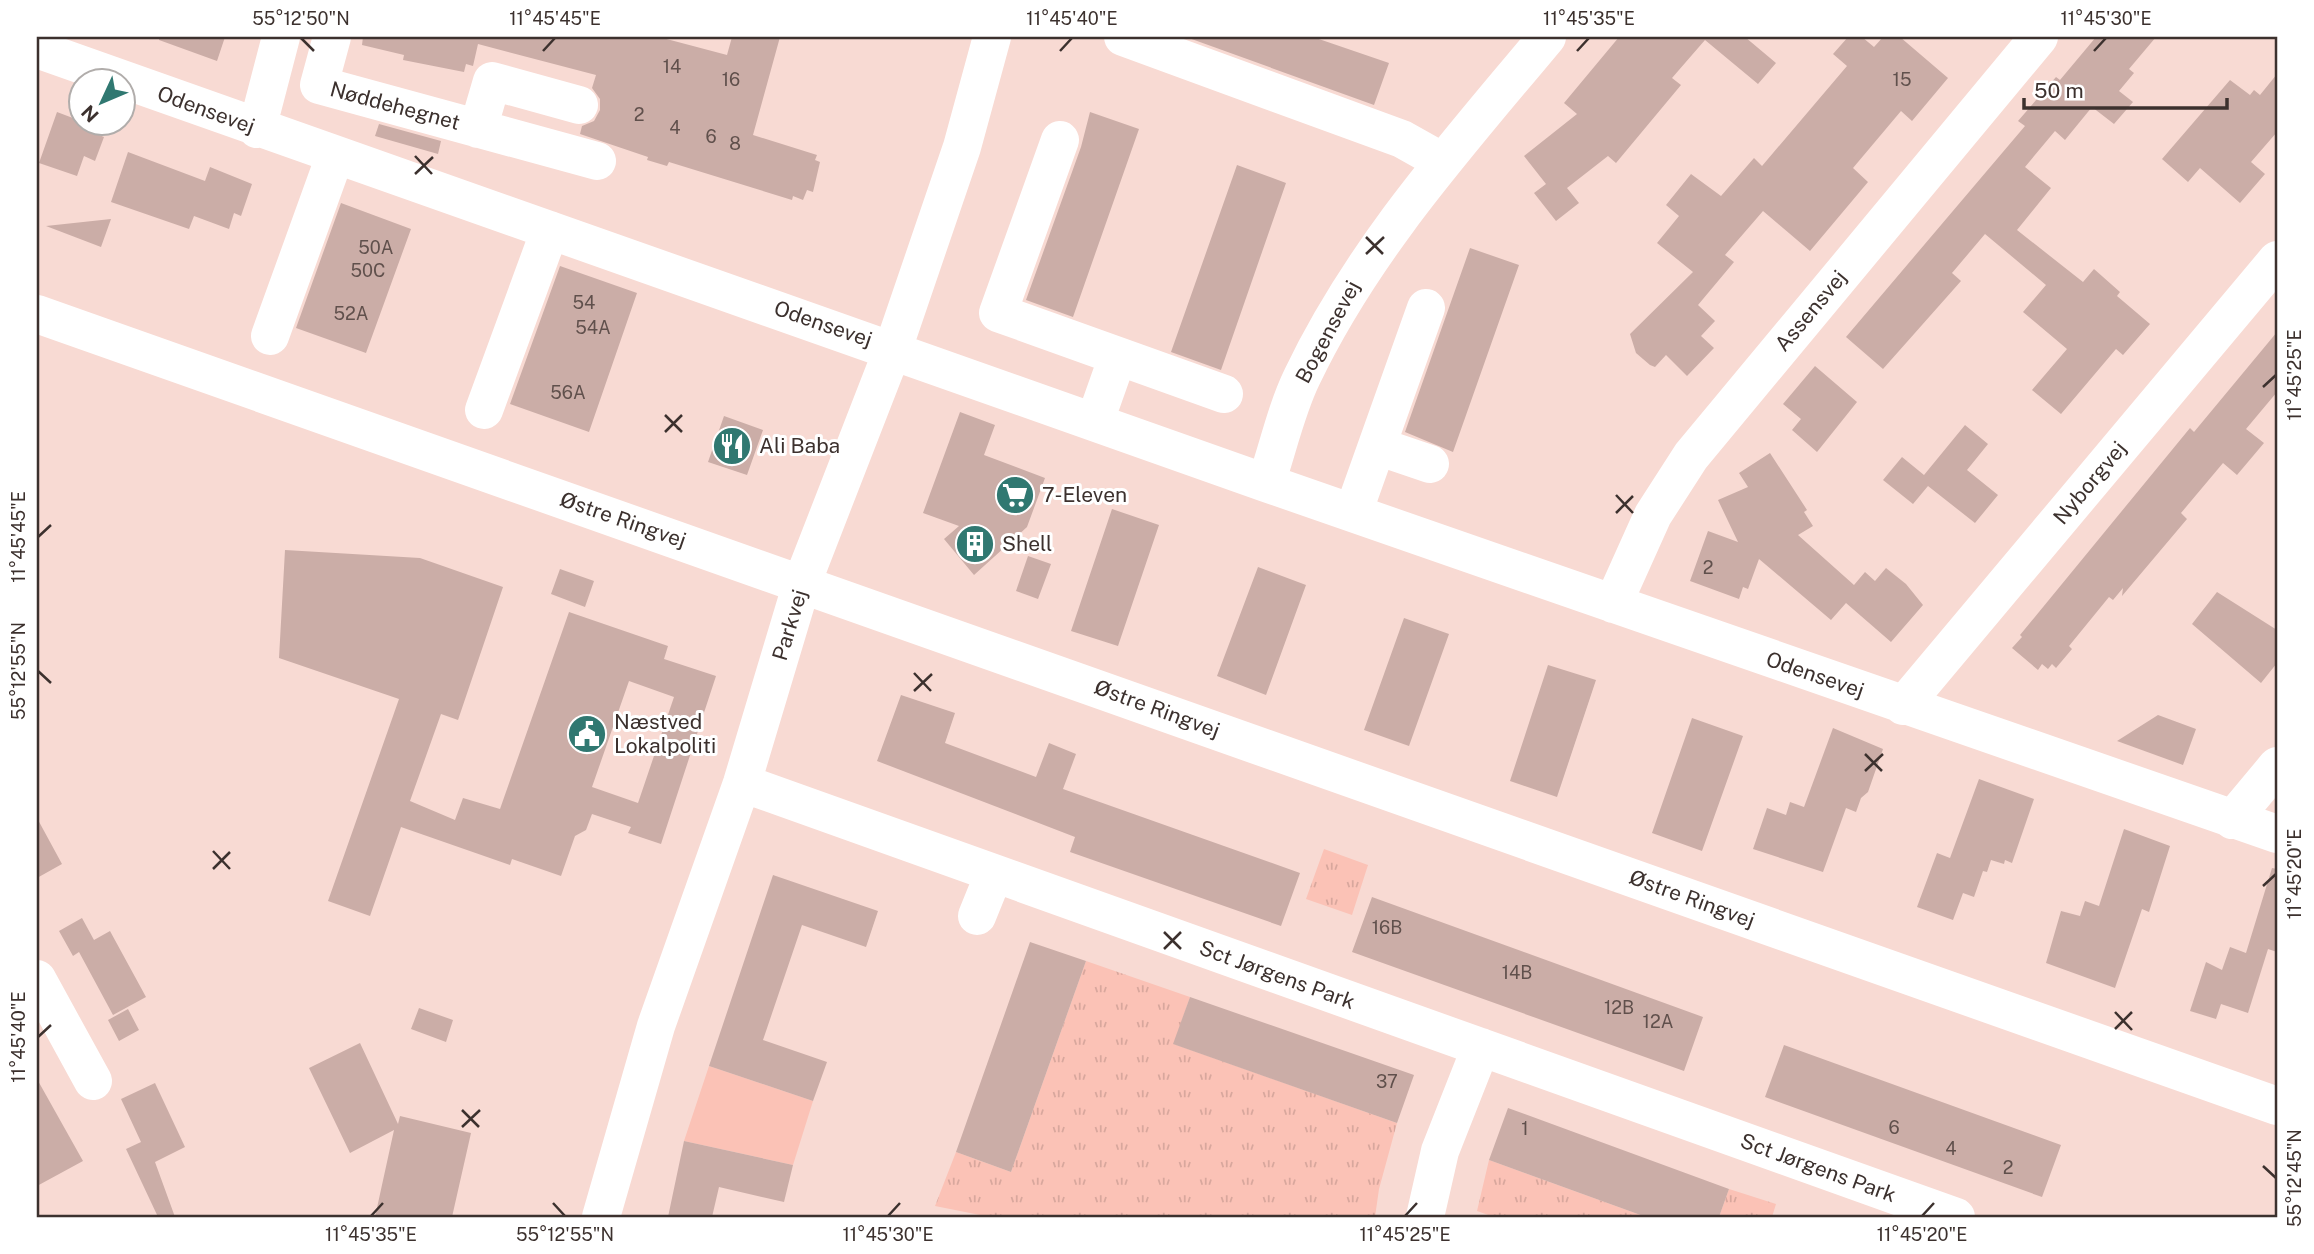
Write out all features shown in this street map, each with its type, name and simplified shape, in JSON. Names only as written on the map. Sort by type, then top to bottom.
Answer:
[{"type":"street","points":[[257,129],[281,37]]},
{"type":"street","name":"Nøddehegnet","points":[[332,37],[319,85],[597,161]]},
{"type":"street","name":"Parkvej","points":[[601,1217],[656,1026],[742,783],[802,583],[893,349],[962,148],[992,37]]},
{"type":"street","points":[[1123,37],[1402,139],[1443,162]]},
{"type":"street","name":"Bogensevej","points":[[1266,483],[1301,379],[1349,288],[1407,205],[1547,37]]},
{"type":"street","name":"Assensvej","points":[[1613,604],[1653,515],[1691,456],[2039,37]]},
{"type":"street","name":"Odensevej","points":[[37,49],[257,129],[893,349],[1266,483],[2277,834]]},
{"type":"street","name":"Nøddehegnet","points":[[478,129],[492,81],[579,106]]},
{"type":"street","points":[[1060,140],[998,313],[1224,394]]},
{"type":"street","points":[[270,337],[335,156]]},
{"type":"street","points":[[484,410],[550,230]]},
{"type":"street","name":"Nyborgvej","points":[[1903,706],[2277,260]]},
{"type":"street","points":[[1353,513],[1426,308]]},
{"type":"street","name":"Østre Ringvej","points":[[37,314],[2277,1107]]},
{"type":"street","points":[[1095,421],[1118,356]]},
{"type":"street","points":[[1377,446],[1430,464]]},
{"type":"street","points":[[2232,820],[2277,766]]},
{"type":"street","name":"Sct Jørgens Park","points":[[742,783],[1956,1217]]},
{"type":"street","points":[[977,916],[994,874]]},
{"type":"street","points":[[37,979],[93,1081]]},
{"type":"street","points":[[1425,1217],[1440,1151],[1481,1047]]},
{"type":"green space","points":[[1324,849],[1368,865],[1352,915],[1306,899]]},
{"type":"green space","points":[[1086,961],[1190,997],[1174,1044],[1397,1123],[1379,1189],[1375,1217],[990,1217],[935,1206],[956,1152],[1011,1172]]},
{"type":"green space","points":[[709,1066],[813,1101],[793,1165],[684,1141]]},
{"type":"green space","points":[[1489,1160],[1646,1217],[1494,1217],[1477,1211]]},
{"type":"green space","points":[[1729,1189],[1776,1204],[1772,1217],[1719,1217]]},
{"type":"building","points":[[159,37],[225,37],[217,61],[159,40]]},
{"type":"building","points":[[363,37],[659,37],[727,55],[732,37],[780,37],[753,135],[817,155],[815,160],[820,162],[813,192],[807,190],[803,200],[793,196],[792,200],[669,162],[667,166],[647,160],[648,157],[580,134],[582,126],[594,121],[600,110],[600,99],[592,88],[596,75],[478,44],[473,66],[466,64],[464,72],[403,60],[404,55],[362,45]]},
{"type":"building","points":[[1186,37],[1313,37],[1389,63],[1374,105]]},
{"type":"building","points":[[1619,37],[1745,37],[1776,63],[1758,84],[1705,40],[1672,78],[1681,85],[1616,163],[1608,156],[1567,188],[1579,203],[1556,221],[1534,193],[1546,184],[1524,156],[1577,114],[1564,103]]},
{"type":"building","points":[[1848,37],[1862,37],[1874,47],[1883,37],[1900,37],[1948,78],[1912,121],[1901,111],[1853,168],[1868,182],[1810,251],[1763,211],[1725,255],[1734,262],[1698,305],[1715,321],[1701,336],[1714,348],[1687,376],[1666,355],[1655,367],[1650,365],[1636,353],[1630,334],[1693,272],[1657,243],[1679,216],[1666,205],[1691,174],[1721,196],[1754,158],[1762,166],[1847,66],[1833,54]]},
{"type":"building","points":[[2096,37],[2156,37],[2129,69],[2134,73],[2119,91],[2133,102],[2114,124],[2092,107],[2065,140],[2055,131],[2025,167],[2051,188],[2017,230],[2083,282],[2094,269],[2120,292],[2117,296],[2150,324],[2123,355],[2116,349],[2061,414],[2032,390],[2067,349],[2023,312],[2046,285],[1985,234],[1952,273],[1961,281],[1883,369],[1846,337],[2025,126],[2018,121],[2056,77],[2060,80]]},
{"type":"building","points":[[2277,74],[2277,132],[2251,162],[2265,174],[2240,203],[2200,168],[2188,182],[2162,159],[2230,80],[2250,95],[2254,90],[2260,95]]},
{"type":"building","points":[[57,112],[66,115],[66,136],[104,137],[95,161],[84,156],[77,176],[39,163]]},
{"type":"building","points":[[1090,112],[1139,129],[1073,317],[1026,300],[1081,147]]},
{"type":"building","points":[[379,124],[441,141],[438,154],[375,136]]},
{"type":"building","points":[[128,152],[205,181],[210,167],[252,184],[241,216],[234,213],[229,229],[194,216],[189,229],[111,202]]},
{"type":"building","points":[[1237,165],[1286,183],[1221,370],[1171,352]]},
{"type":"building","points":[[341,203],[411,229],[366,353],[296,328]]},
{"type":"building","points":[[111,219],[101,247],[46,226]]},
{"type":"building","points":[[1470,248],[1519,265],[1453,452],[1405,432]]},
{"type":"building","points":[[560,266],[637,293],[589,432],[510,404]]},
{"type":"building","points":[[2277,332],[2277,392],[2246,429],[2264,443],[2237,475],[2223,463],[2181,513],[2187,519],[2122,596],[2123,588],[2113,600],[2109,597],[2069,646],[2072,649],[2056,668],[2052,664],[2048,669],[2042,664],[2038,670],[2012,648],[2022,637],[2020,635],[2190,428],[2194,432]]},
{"type":"building","points":[[1815,366],[1857,402],[1817,452],[1792,430],[1801,419],[1783,404]]},
{"type":"building","points":[[960,412],[995,425],[984,455],[1045,478],[1027,527],[974,575],[944,539],[959,526],[923,513]]},
{"type":"building","points":[[724,416],[763,430],[747,475],[708,462]]},
{"type":"building","points":[[1965,425],[1988,444],[1967,470],[1998,495],[1975,523],[1928,486],[1913,504],[1883,480],[1902,457],[1924,475]]},
{"type":"building","points":[[1770,453],[1807,510],[1804,512],[1813,526],[1798,535],[1854,585],[1865,572],[1875,581],[1886,568],[1906,584],[1923,605],[1891,642],[1846,603],[1831,620],[1759,559],[1748,589],[1743,587],[1739,599],[1690,581],[1708,531],[1738,542],[1718,500],[1748,487],[1739,473]]},
{"type":"building","points":[[1112,509],[1159,525],[1118,646],[1071,631]]},
{"type":"building","points":[[285,550],[420,558],[503,587],[458,720],[441,714],[410,801],[455,820],[463,798],[500,809],[569,612],[668,646],[664,659],[716,676],[661,844],[628,833],[631,827],[592,814],[586,830],[575,836],[561,876],[512,859],[510,865],[401,827],[370,916],[328,901],[399,699],[279,658]],"holes":[[[629,681],[674,697],[638,803],[592,787]]]},
{"type":"building","points":[[1028,556],[1051,564],[1038,599],[1016,591]]},
{"type":"building","points":[[1258,567],[1306,585],[1266,695],[1217,676]]},
{"type":"building","points":[[560,569],[594,581],[585,607],[551,594]]},
{"type":"building","points":[[2217,592],[2277,630],[2277,663],[2261,683],[2192,624]]},
{"type":"building","points":[[1404,618],[1449,634],[1409,746],[1364,730]]},
{"type":"building","points":[[1548,665],[1596,680],[1557,797],[1510,781]]},
{"type":"building","points":[[901,695],[955,713],[945,743],[1036,777],[1049,743],[1076,754],[1063,789],[1300,873],[1281,926],[1070,852],[1075,837],[877,761]]},
{"type":"building","points":[[2158,715],[2196,729],[2183,765],[2117,741]]},
{"type":"building","points":[[1692,718],[1743,736],[1702,851],[1652,833]]},
{"type":"building","points":[[1833,728],[1883,749],[1868,792],[1861,798],[1856,812],[1846,808],[1823,872],[1753,849],[1767,808],[1786,815],[1790,802],[1804,807]]},
{"type":"building","points":[[1979,779],[2034,799],[2012,863],[2005,860],[2004,864],[1991,860],[1987,872],[1983,871],[1974,897],[1963,893],[1953,920],[1917,907],[1937,853],[1950,858]]},
{"type":"building","points":[[37,818],[62,864],[37,878]]},
{"type":"building","points":[[2124,829],[2170,846],[2149,912],[2142,909],[2115,988],[2046,963],[2061,911],[2080,916],[2085,901],[2099,906]]},
{"type":"building","points":[[2272,868],[2277,869],[2277,952],[2268,949],[2248,1013],[2221,1004],[2216,1019],[2190,1011],[2206,962],[2222,970],[2230,947],[2246,953]]},
{"type":"building","points":[[773,875],[878,911],[866,947],[802,925],[763,1040],[827,1062],[813,1101],[709,1066]]},
{"type":"building","points":[[1372,897],[1703,1017],[1684,1071],[1352,952]]},
{"type":"building","points":[[82,918],[94,940],[110,931],[146,997],[113,1015],[79,952],[73,956],[59,931]]},
{"type":"building","points":[[1030,942],[1086,961],[1011,1172],[956,1152]]},
{"type":"building","points":[[1190,997],[1414,1075],[1397,1123],[1173,1044]]},
{"type":"building","points":[[419,1008],[453,1020],[446,1042],[411,1029]]},
{"type":"building","points":[[128,1009],[139,1030],[119,1041],[108,1020]]},
{"type":"building","points":[[360,1043],[398,1124],[400,1116],[471,1133],[452,1217],[375,1217],[394,1130],[350,1153],[309,1068]]},
{"type":"building","points":[[1784,1045],[2061,1145],[2042,1197],[1765,1097]]},
{"type":"building","points":[[37,1079],[83,1161],[37,1186]]},
{"type":"building","points":[[155,1083],[185,1147],[155,1162],[175,1217],[158,1217],[126,1149],[141,1142],[121,1099]]},
{"type":"building","points":[[1508,1108],[1729,1189],[1719,1217],[1646,1217],[1489,1160]]},
{"type":"building","points":[[684,1141],[793,1165],[784,1202],[719,1187],[712,1217],[668,1217]]},
{"type":"place","name":"Ali Baba","points":[[732,446]]},
{"type":"place","name":"7-Eleven","points":[[1015,495]]},
{"type":"place","name":"Shell","points":[[975,544]]},
{"type":"place","name":"Næstved Lokalpoliti","points":[[587,734]]}]
